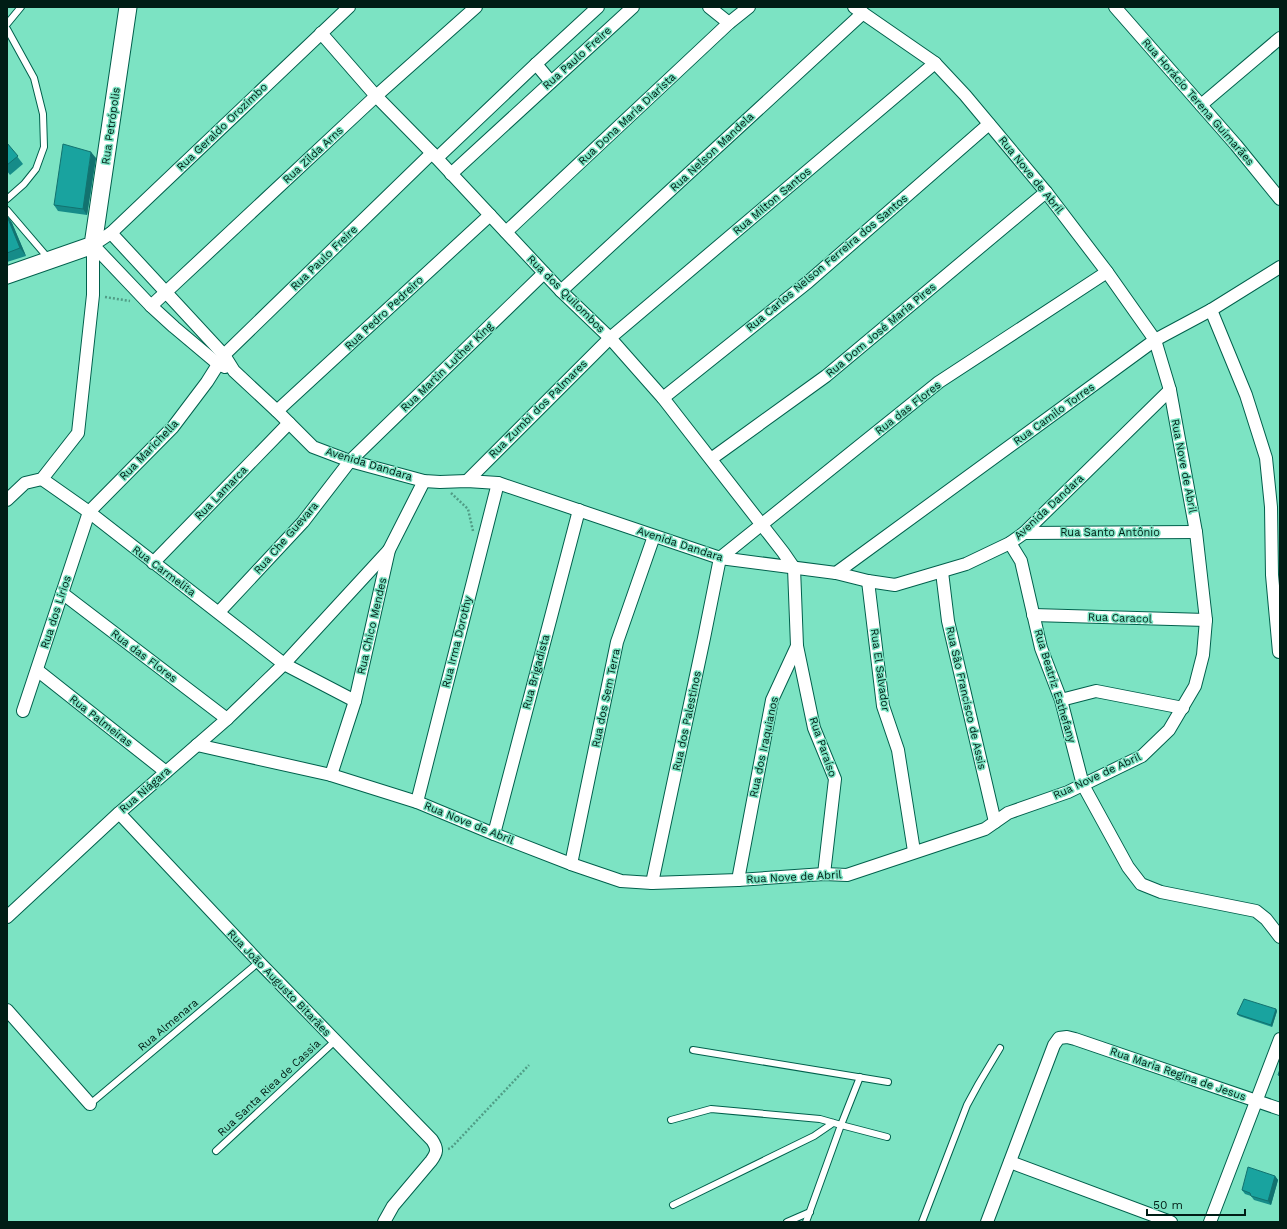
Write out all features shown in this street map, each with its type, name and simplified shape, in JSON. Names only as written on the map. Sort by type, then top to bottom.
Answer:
[{"type":"street","name":"Rua Petrópolis","points":[[93,244],[128,7]]},
{"type":"street","name":"Rua Geraldo Orozimbo","points":[[93,244],[111,233],[349,7]]},
{"type":"street","name":"Rua Zilda Arns","points":[[151,306],[376,96],[476,7]]},
{"type":"street","name":"Rua Paulo Freire","points":[[221,360],[434,156],[598,7]]},
{"type":"street","name":"Rua Paulo Freire","points":[[451,174],[633,7]]},
{"type":"street","points":[[709,7],[729,23]]},
{"type":"street","name":"Rua Dona Maria Diarista","points":[[506,232],[729,23],[749,7]]},
{"type":"street","name":"Rua Horácio Terena Guimarães","points":[[1115,7],[1201,105],[1280,199]]},
{"type":"street","name":"Rua Nove de Abril","points":[[198,745],[331,775],[417,802],[494,834],[621,881],[652,883],[847,874],[985,829],[1008,813],[1068,792],[1142,756],[1169,730],[1195,686],[1204,655],[1206,620],[1196,532],[1170,390],[1155,340],[1107,272],[1046,192],[965,95],[935,63],[858,10]]},
{"type":"street","name":"Rua Nelson Mandela","points":[[561,291],[858,10]]},
{"type":"street","name":"Rua dos Quilombos","points":[[321,33],[376,96],[561,291],[610,338],[663,398],[794,568]]},
{"type":"street","points":[[1201,105],[1280,38]]},
{"type":"street","name":"Rua Milton Santos","points":[[610,338],[935,63]]},
{"type":"street","points":[[536,64],[551,82]]},
{"type":"street","name":"Rua Carlos Nelson Ferreira dos Santos","points":[[663,398],[808,282],[989,124]]},
{"type":"street","name":"Rua Dom José Maria Pires","points":[[710,459],[826,376],[1046,192]]},
{"type":"street","name":"Rua Pedro Pedreiro","points":[[277,410],[490,215]]},
{"type":"street","name":"Avenida Dandara","points":[[111,233],[165,292],[221,360]]},
{"type":"street","points":[[7,275],[93,244],[93,294],[78,433],[42,479],[26,483],[7,500]]},
{"type":"street","name":"Avenida Dandara","points":[[93,244],[151,306],[174,327],[234,371],[277,410],[314,447],[350,461],[424,482],[467,481],[498,483],[720,558],[836,573],[868,581],[895,585],[966,564],[1010,543],[1024,533],[1170,390]]},
{"type":"street","name":"Rua Camilo Torres","points":[[836,573],[1155,340],[1211,310],[1280,267]]},
{"type":"street","name":"Rua das Flores","points":[[720,558],[939,382],[1107,272]]},
{"type":"street","name":"Rua Martin Luther King","points":[[350,461],[544,273]]},
{"type":"street","points":[[1211,310],[1246,395],[1266,458],[1271,507],[1272,574],[1279,652]]},
{"type":"street","name":"Rua Zumbi dos Palmares","points":[[467,481],[610,338]]},
{"type":"street","name":"Rua Marichella","points":[[89,512],[173,427],[207,382],[221,360]]},
{"type":"street","name":"Rua Lamarca","points":[[154,563],[289,423]]},
{"type":"street","name":"Rua Che Guevara","points":[[219,612],[303,522],[350,461]]},
{"type":"street","name":"Rua Carmelita","points":[[42,479],[89,512],[284,664],[355,701]]},
{"type":"street","name":"Rua Chico Mendes","points":[[331,775],[355,701],[389,550],[424,482]]},
{"type":"street","name":"Rua Irma Dorothy","points":[[417,802],[498,483]]},
{"type":"street","name":"Rua Brigadista","points":[[494,834],[579,510]]},
{"type":"street","name":"Rua dos Lírios","points":[[23,711],[89,512]]},
{"type":"street","name":"Rua Santo Antônio","points":[[1024,533],[1196,532]]},
{"type":"street","name":"Rua dos Sem Terra","points":[[572,864],[617,642],[654,536]]},
{"type":"street","name":"Rua Beatriz Esthefany","points":[[1010,543],[1021,560],[1041,648],[1061,700],[1083,785],[1128,867],[1141,884],[1161,892],[1256,911],[1266,919],[1280,937]]},
{"type":"street","points":[[284,664],[389,550]]},
{"type":"street","name":"Rua dos Palestinos","points":[[652,883],[720,558]]},
{"type":"street","name":"Rua dos Iraquianos","points":[[738,880],[772,700],[797,646],[794,568]]},
{"type":"street","name":"Rua Sâo Francisco de Assis","points":[[942,572],[948,622],[995,822]]},
{"type":"street","name":"Rua El Salvador","points":[[868,581],[883,706],[898,750],[914,852]]},
{"type":"street","name":"Rua das Flores","points":[[62,593],[227,719]]},
{"type":"street","name":"Rua Caracol","points":[[1033,615],[1206,620]]},
{"type":"street","name":"Rua Paraíso","points":[[797,646],[814,728],[835,779],[824,874]]},
{"type":"street","name":"Rua Niágara","points":[[7,917],[119,813],[227,719],[284,664]]},
{"type":"street","name":"Rua Palmeiras","points":[[36,670],[166,772]]},
{"type":"street","points":[[1061,700],[1096,692],[1183,708]]},
{"type":"street","name":"Rua João Augusto Bitarães","points":[[119,813],[259,962],[432,1140],[436,1146],[436,1153]]},
{"type":"street","points":[[7,1010],[90,1104]]},
{"type":"street","name":"Rua Maria Regina de Jesus","points":[[1010,1162],[1054,1045],[1059,1038],[1067,1037],[1076,1039],[1280,1109]]},
{"type":"street","points":[[1210,1222],[1280,1039]]},
{"type":"street","points":[[384,1222],[393,1206],[436,1153]]},
{"type":"street","points":[[987,1222],[1010,1162],[1171,1222]]},
{"type":"lane","points":[[7,24],[21,7]]},
{"type":"lane","points":[[7,29],[34,78],[43,114],[44,147],[36,169],[24,184],[7,199]]},
{"type":"lane","points":[[7,210],[50,260]]},
{"type":"lane","name":"Rua Almenara","points":[[90,1104],[259,962]]},
{"type":"lane","name":"Rua Santa Riea de Cassia","points":[[216,1150],[335,1041]]},
{"type":"lane","points":[[922,1222],[967,1105],[1000,1048]]},
{"type":"lane","points":[[693,1050],[888,1082]]},
{"type":"lane","points":[[806,1222],[860,1077]]},
{"type":"lane","points":[[672,1120],[711,1109],[820,1119],[887,1137]]},
{"type":"lane","points":[[673,1205],[814,1136],[833,1123]]},
{"type":"lane","points":[[787,1222],[810,1212]]},
{"type":"path","points":[[93,294],[151,306]]},
{"type":"path","points":[[440,482],[468,509],[479,556]]},
{"type":"path","points":[[436,1153],[451,1148],[529,1065]]},
{"type":"building","points":[[7,143],[18,156],[7,165]]},
{"type":"building","points":[[63,144],[91,152],[83,209],[54,205]]},
{"type":"building","points":[[7,216],[20,248],[7,253]]},
{"type":"building","points":[[1244,999],[1276,1009],[1271,1025],[1237,1014]]},
{"type":"building","points":[[1248,1167],[1275,1176],[1268,1201],[1251,1196],[1250,1193],[1242,1190]]}]
